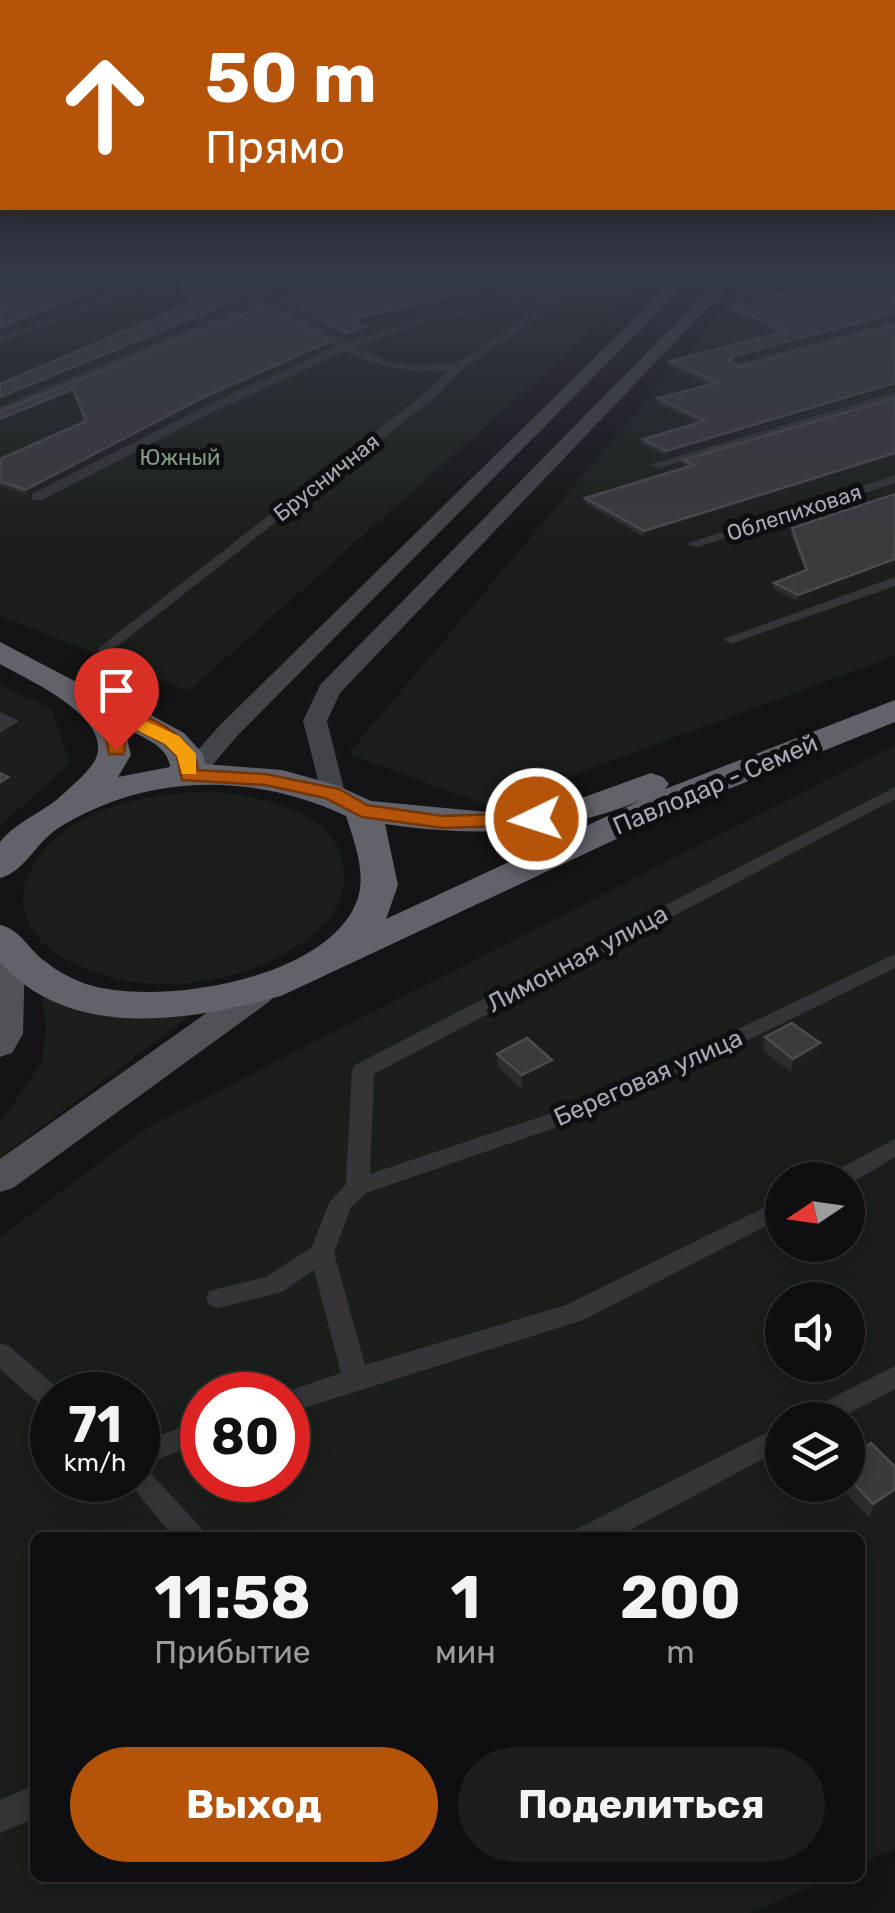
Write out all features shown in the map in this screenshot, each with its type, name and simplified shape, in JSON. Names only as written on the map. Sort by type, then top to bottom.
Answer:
[{"type":"highway","points":[[0,651],[93,704],[124,714],[172,740],[186,754],[189,776]]},
{"type":"highway","name":"Павлодар - Семей","points":[[72,804],[121,786],[189,776],[265,780],[443,822],[507,822],[564,815],[895,686]]},
{"type":"highway","points":[[0,867],[28,833],[72,804],[109,769],[116,739],[93,704]]},
{"type":"highway","name":"Павлодар - Семей","points":[[4,944],[34,974],[79,995],[136,1006],[198,1005],[258,993],[678,796],[895,710]]},
{"type":"highway","points":[[320,965],[362,928],[380,888],[375,849],[347,802]]},
{"type":"main road","points":[[189,776],[230,730],[599,364]]},
{"type":"main road","points":[[347,802],[314,721],[328,690],[646,364]]},
{"type":"main road","points":[[0,1045],[6,1034],[4,944]]},
{"type":"main road","points":[[0,1178],[258,993]]},
{"type":"street","points":[[0,411],[111,364]]},
{"type":"street","points":[[37,497],[193,416],[304,364]]},
{"type":"street","points":[[387,364],[458,368]]},
{"type":"street","name":"Брусничная","points":[[106,650],[434,393],[463,364]]},
{"type":"street","points":[[655,465],[895,396]]},
{"type":"street","name":"Облепиховая","points":[[692,544],[895,480]]},
{"type":"street","points":[[731,639],[895,581]]},
{"type":"street","points":[[0,717],[11,722],[0,728]]},
{"type":"street","name":"Лимонная улица","points":[[349,1195],[363,1070],[895,792]]},
{"type":"street","name":"Береговая улица","points":[[349,1195],[593,1107],[895,960]]},
{"type":"street","points":[[865,1164],[895,1147]]},
{"type":"street","points":[[218,1298],[272,1285],[322,1254],[349,1195]]},
{"type":"street","points":[[310,1395],[574,1313],[765,1217]]},
{"type":"street","points":[[322,1254],[356,1379]]},
{"type":"street","points":[[0,1353],[30,1379]]},
{"type":"street","points":[[847,1402],[895,1377]]},
{"type":"street","points":[[598,1532],[765,1445]]},
{"type":"street","points":[[160,1501],[187,1532]]},
{"type":"street","points":[[0,1817],[30,1803]]},
{"type":"green space","name":"Южный","points":[[0,364],[555,364],[189,691],[0,616]]},
{"type":"green space","points":[[677,364],[895,364],[895,656],[489,806],[348,754]]},
{"type":"green space","points":[[0,685],[52,709],[70,763],[0,826]]},
{"type":"green space","points":[[895,745],[895,1849],[865,1862],[865,1532],[30,1532],[30,1882],[822,1882],[751,1913],[0,1913],[0,1237],[148,1127]]},
{"type":"green space","points":[[211,791],[252,797],[294,810],[328,833],[339,849],[344,870],[343,890],[329,919],[279,957],[217,979],[183,984],[118,979],[89,970],[44,945],[25,912],[23,890],[35,862],[51,843],[70,827],[114,806],[162,795]]},
{"type":"green space","points":[[41,985],[194,1013],[0,1158],[0,1124],[42,1062],[46,1025]]},
{"type":"building","points":[[47,364],[80,364],[0,397],[0,384]]},
{"type":"building","points":[[117,364],[278,364],[204,397],[25,490],[0,481],[0,459],[86,421],[73,389],[0,419],[0,411]]},
{"type":"building","points":[[677,364],[895,364],[895,383],[666,451],[643,439],[705,421],[658,398],[717,383]]},
{"type":"building","points":[[895,398],[895,453],[644,531],[585,498],[694,465],[683,460]]},
{"type":"building","points":[[895,494],[895,559],[798,595],[774,583],[807,570],[792,528]]},
{"type":"building","points":[[792,1023],[820,1043],[793,1059],[765,1037]]},
{"type":"building","points":[[527,1038],[552,1060],[522,1075],[497,1054]]},
{"type":"building","points":[[871,1443],[895,1467],[895,1489],[873,1504],[865,1495],[865,1447]]},
{"type":"slow traffic","points":[[108,709],[172,740],[186,754],[189,770]]},
{"type":"route","points":[[116,750],[116,739],[93,704],[124,714],[172,740],[186,754],[189,776],[221,774],[265,780],[332,793],[362,810],[443,822],[536,819]]}]
